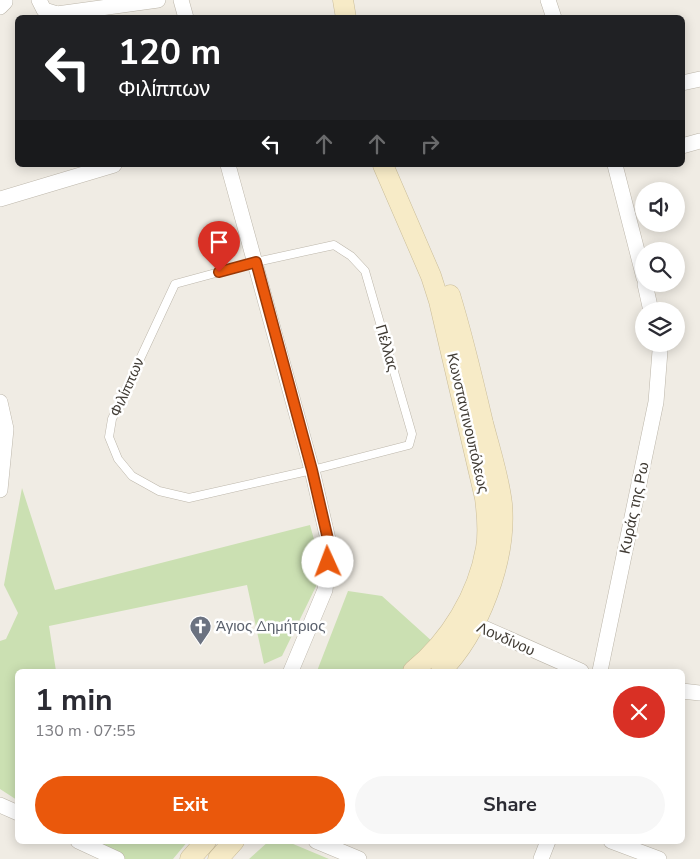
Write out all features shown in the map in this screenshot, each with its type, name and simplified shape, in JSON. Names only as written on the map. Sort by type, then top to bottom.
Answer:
[{"type":"main road","points":[[343,0],[346,15]]},
{"type":"main road","name":"Κωνσταντινουπόλεως","points":[[383,167],[431,276],[439,301],[485,498],[488,523],[486,546],[474,589],[462,646],[443,669]]},
{"type":"main road","name":"Κωνσταντινουπόλεως","points":[[399,167],[438,258],[449,291],[502,504],[502,533],[496,564],[484,603],[415,669]]},
{"type":"main road","points":[[190,859],[203,844]]},
{"type":"main road","points":[[218,859],[231,844]]},
{"type":"street","points":[[0,7],[5,0]]},
{"type":"street","points":[[38,0],[44,10],[57,14],[158,0]]},
{"type":"street","points":[[181,0],[185,15]]},
{"type":"street","points":[[548,0],[553,15]]},
{"type":"street","points":[[685,82],[700,78]]},
{"type":"street","points":[[685,145],[700,141]]},
{"type":"street","points":[[0,199],[107,167]]},
{"type":"street","points":[[229,167],[312,470],[330,548],[325,590],[292,669]]},
{"type":"street","points":[[616,167],[635,243]]},
{"type":"street","name":"Κυράς της Ρω","points":[[600,669],[656,402],[660,352]]},
{"type":"street","points":[[0,402],[6,429],[0,490]]},
{"type":"street","name":"Λονδίνου","points":[[467,621],[576,669]]},
{"type":"street","points":[[685,691],[700,693]]},
{"type":"street","points":[[0,805],[15,812]]},
{"type":"street","points":[[84,844],[117,859]]},
{"type":"street","points":[[323,844],[359,859]]},
{"type":"street","points":[[541,859],[547,844]]},
{"type":"street","points":[[619,844],[659,859]]},
{"type":"lane","name":"Πέλλας","points":[[256,262],[334,245],[352,256],[365,271],[412,434],[409,445],[312,470]]},
{"type":"lane","name":"Φιλίππων","points":[[256,262],[175,284],[112,419],[109,437],[118,459],[132,476],[159,491],[189,498],[312,470]]},
{"type":"green space","points":[[22,488],[55,590],[310,525],[323,572],[282,656],[264,664],[247,585],[49,626],[56,669],[15,669],[15,799],[0,789],[0,641],[6,639],[18,613],[4,585]]},
{"type":"green space","points":[[348,591],[382,596],[434,643],[404,669],[318,669]]},
{"type":"green space","points":[[89,844],[186,844],[173,859],[113,859]]},
{"type":"green space","points":[[266,844],[293,844],[329,859],[249,859]]},
{"type":"place","name":"Άγιος Δημήτριος","points":[[200,645]]},
{"type":"route","points":[[219,272],[256,262],[312,470],[330,548],[328,562]]}]
